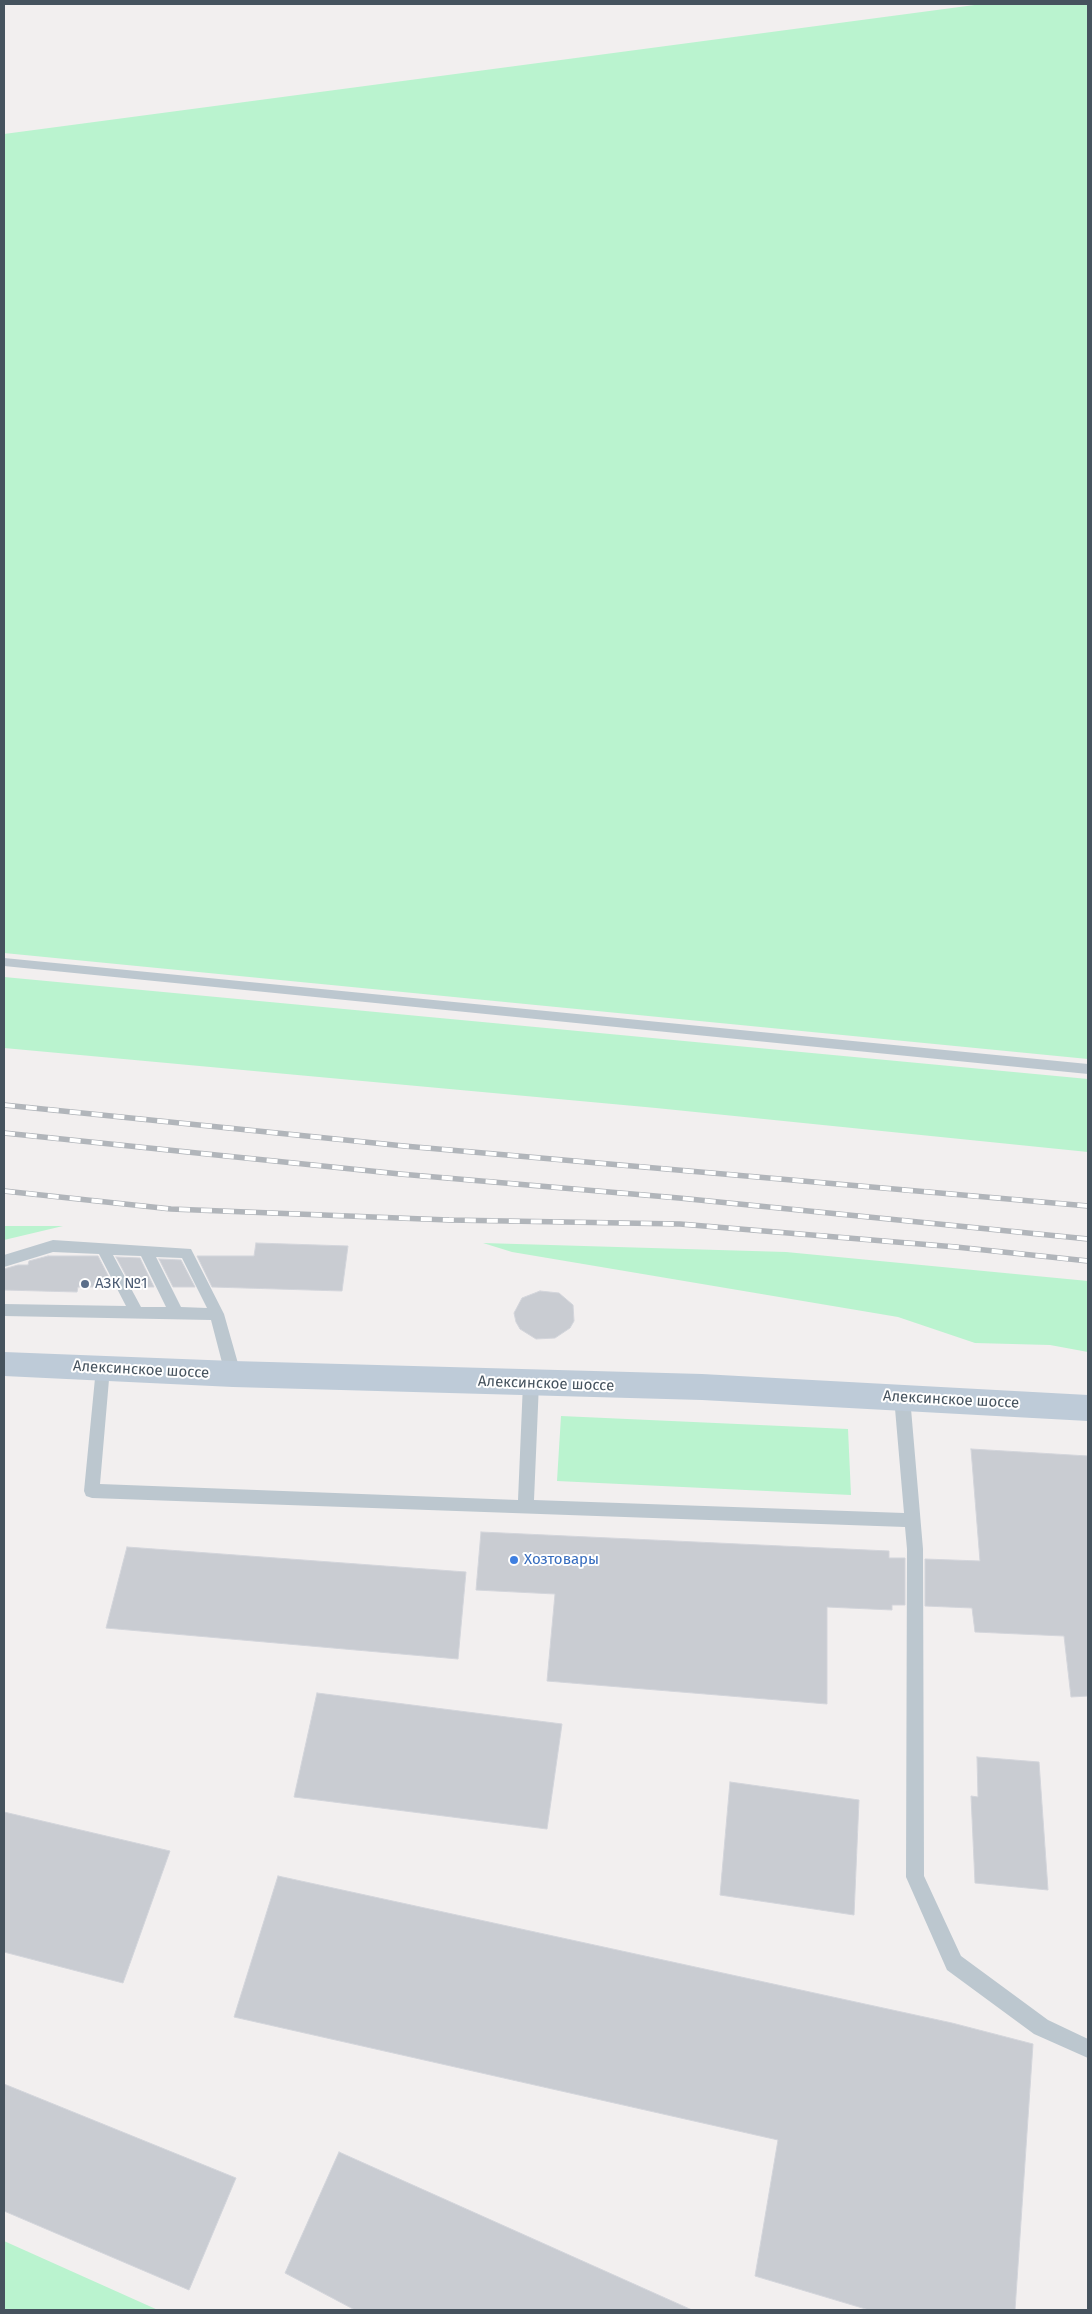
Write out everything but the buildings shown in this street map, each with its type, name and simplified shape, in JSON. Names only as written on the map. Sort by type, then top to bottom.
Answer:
[{"type":"main road","name":"Алексинское шоссе","points":[[4,1364],[233,1374],[702,1388],[1088,1408]]},
{"type":"lane","points":[[4,962],[795,1038],[1088,1069]]},
{"type":"lane","points":[[4,1261],[52,1246],[186,1253],[217,1314],[233,1374]]},
{"type":"lane","points":[[103,1249],[137,1312]]},
{"type":"lane","points":[[146,1252],[176,1314]]},
{"type":"lane","points":[[4,1310],[217,1314]]},
{"type":"lane","points":[[103,1368],[92,1491],[526,1508],[912,1520]]},
{"type":"lane","points":[[526,1508],[531,1383]]},
{"type":"lane","points":[[902,1397],[915,1549],[915,1877],[954,1963],[1041,2028],[1088,2049]]},
{"type":"green space","points":[[982,4],[1088,4],[1088,1059],[4,953],[4,134]]},
{"type":"green space","points":[[4,977],[1088,1079],[1088,1152],[656,1108],[4,1048]]},
{"type":"green space","points":[[4,1226],[63,1226],[4,1240]]},
{"type":"green space","points":[[483,1243],[786,1252],[1088,1281],[1088,1352],[1050,1345],[975,1343],[898,1317],[512,1252]]},
{"type":"green space","points":[[561,1416],[848,1429],[851,1495],[557,1481]]},
{"type":"green space","points":[[4,2241],[158,2310],[4,2310]]},
{"type":"railway","points":[[4,1105],[404,1146],[1088,1206]]},
{"type":"railway","points":[[4,1133],[400,1174],[679,1198],[1088,1239]]},
{"type":"railway","points":[[4,1191],[171,1209],[449,1220],[680,1224],[956,1247],[1088,1261]]},
{"type":"place","name":"АЗК №1","points":[[85,1284]]},
{"type":"place","name":"Хозтовары","points":[[514,1560]]}]
